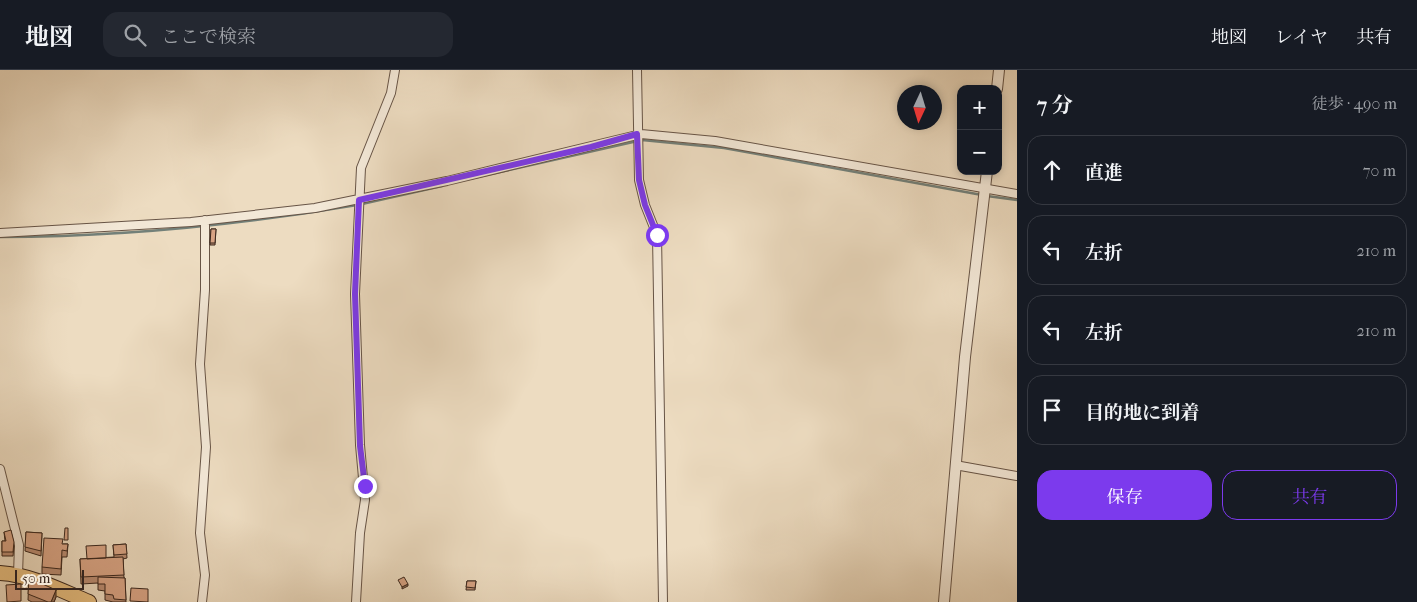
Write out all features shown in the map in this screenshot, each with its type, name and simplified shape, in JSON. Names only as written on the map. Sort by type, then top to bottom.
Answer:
[{"type":"highway","points":[[0,573],[18,575],[89,602]]},
{"type":"street","points":[[356,602],[360,533],[365,500],[360,446],[355,294],[361,168],[392,93],[396,70]]},
{"type":"street","points":[[637,70],[639,180],[645,205],[657,235],[663,602]]},
{"type":"street","points":[[997,85],[999,70]]},
{"type":"street","points":[[0,233],[205,224],[315,208],[359,204],[591,147],[638,139],[715,140],[985,190],[1017,194]]},
{"type":"street","points":[[944,602],[956,465],[987,175]]},
{"type":"street","points":[[202,602],[205,574],[200,533],[206,447],[200,364],[206,290],[205,224]]},
{"type":"street","points":[[956,465],[1017,476]]},
{"type":"street","points":[[0,469],[19,545],[18,575]]},
{"type":"building","points":[[211,229],[216,229],[215,243],[210,243]]},
{"type":"building","points":[[65,528],[68,528],[68,540],[64,540]]},
{"type":"building","points":[[11,530],[14,542],[13,552],[2,552],[2,541],[6,541],[4,532]]},
{"type":"building","points":[[26,532],[42,533],[41,551],[25,547]]},
{"type":"building","points":[[44,538],[63,539],[62,544],[68,544],[67,551],[62,550],[61,569],[42,567]]},
{"type":"building","points":[[126,544],[127,554],[114,555],[113,545]]},
{"type":"building","points":[[106,545],[106,558],[87,559],[86,546]]},
{"type":"building","points":[[123,557],[124,575],[81,577],[80,559]]},
{"type":"building","points":[[98,577],[125,578],[126,600],[114,599],[113,595],[105,594],[105,584],[98,584]]},
{"type":"building","points":[[404,577],[408,584],[402,587],[398,580]]},
{"type":"building","points":[[29,578],[56,590],[51,602],[28,594]]},
{"type":"building","points":[[467,581],[476,581],[475,588],[466,587]]},
{"type":"building","points":[[21,584],[21,601],[7,602],[6,585]]},
{"type":"building","points":[[131,588],[148,589],[148,602],[130,601]]},
{"type":"waterway","points":[[469,179],[642,140],[724,148],[982,195]]},
{"type":"waterway","points":[[362,204],[442,186]]},
{"type":"waterway","points":[[987,196],[1017,200]]},
{"type":"waterway","points":[[0,237],[135,232],[224,224],[357,205]]},
{"type":"route","points":[[365,486],[360,446],[355,294],[359,200],[448,181],[591,147],[637,134],[639,180],[645,205],[657,235]]}]
